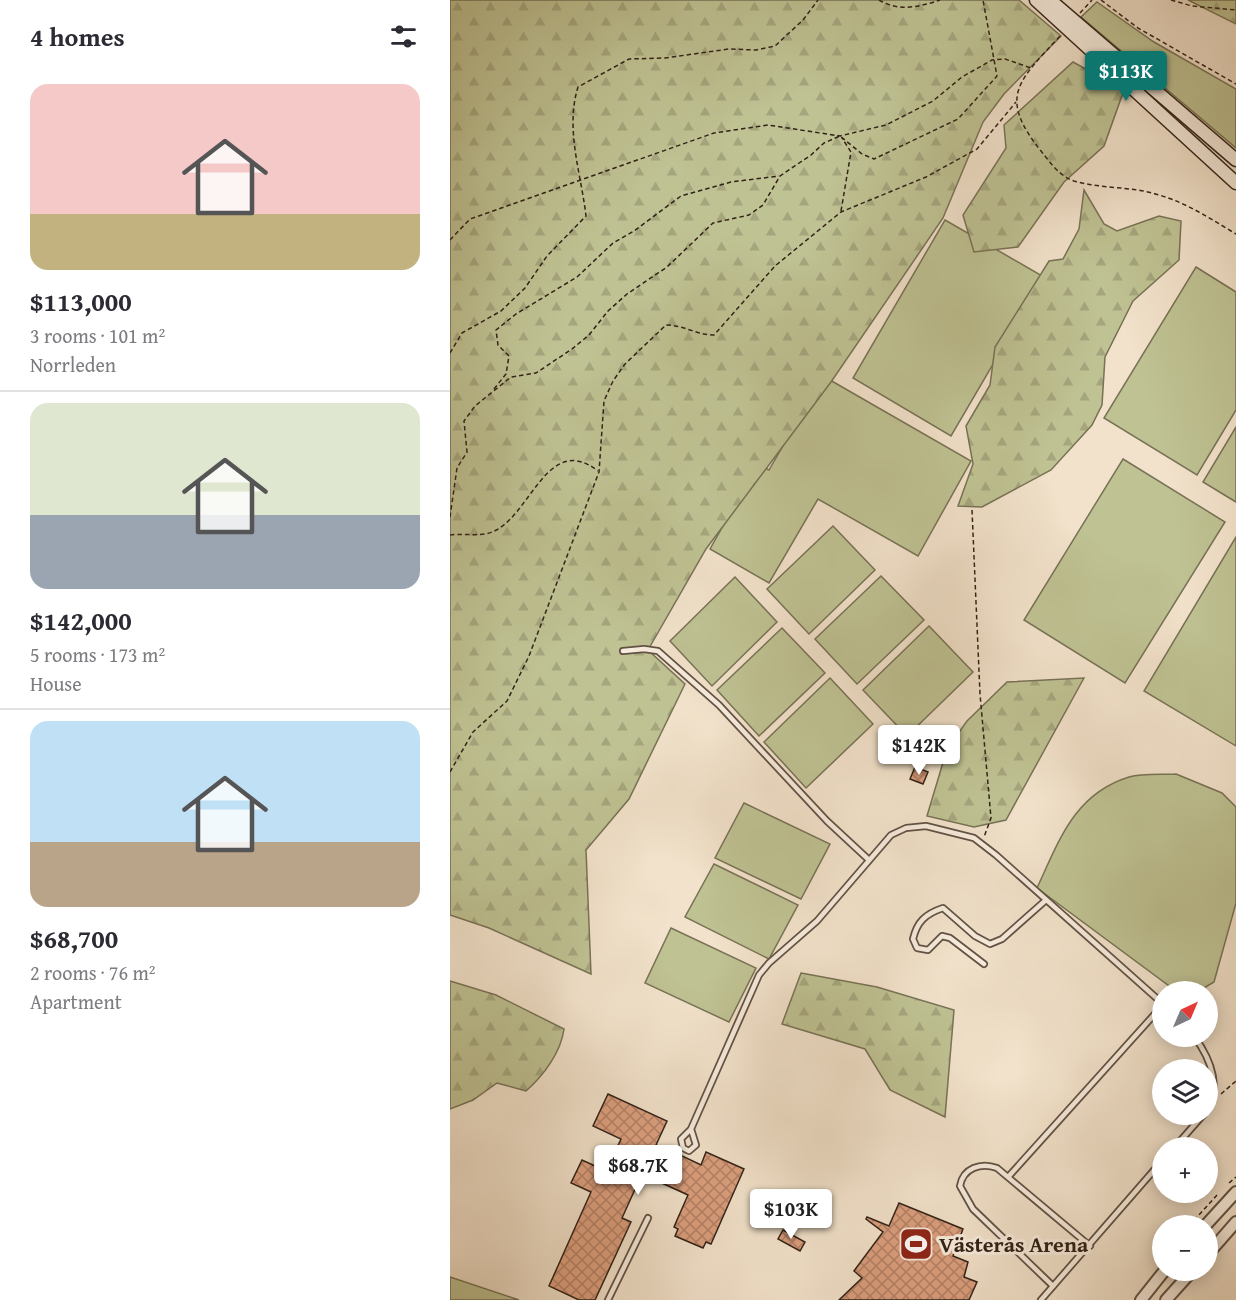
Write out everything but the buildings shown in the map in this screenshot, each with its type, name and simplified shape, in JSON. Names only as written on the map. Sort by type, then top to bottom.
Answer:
[{"type":"main road","points":[[1036,0],[1236,183]]},
{"type":"main road","points":[[1050,0],[1236,160]]},
{"type":"street","points":[[1213,1215],[1232,1188]]},
{"type":"street","points":[[1218,1243],[1236,1222]]},
{"type":"street","points":[[1141,1300],[1156,1281]]},
{"type":"street","points":[[1167,1300],[1183,1281]]},
{"type":"lane","points":[[623,651],[644,649],[658,651],[719,705],[827,821],[869,860]]},
{"type":"lane","points":[[691,1129],[696,1145],[689,1150],[683,1148],[680,1142],[691,1129],[759,975],[769,963],[817,921],[891,836],[906,828],[926,826],[943,829],[981,843],[1152,995]]},
{"type":"lane","points":[[984,964],[950,938],[942,936],[933,942],[928,950],[917,948],[913,939],[916,927],[928,913],[943,908],[975,936],[990,944],[1002,939],[1046,900]]},
{"type":"lane","points":[[1009,1176],[1152,1015]]},
{"type":"lane","points":[[1184,1137],[1194,1125]]},
{"type":"lane","points":[[1053,1286],[973,1209],[960,1186],[966,1172],[981,1165],[997,1168],[1090,1246]]},
{"type":"lane","points":[[1041,1300],[1152,1173]]},
{"type":"lane","points":[[608,1300],[648,1218]]},
{"type":"path","points":[[450,353],[462,333],[501,311],[525,288],[547,256],[586,216],[572,129],[573,102],[578,87],[628,59],[665,58],[729,49],[756,50],[775,46],[802,20],[818,0]]},
{"type":"path","points":[[879,0],[902,8],[940,0]]},
{"type":"path","points":[[450,240],[470,219],[714,133],[768,125],[840,136],[862,154],[874,159],[916,141],[958,119],[997,76],[992,60],[983,0]]},
{"type":"path","points":[[1078,15],[1092,0]]},
{"type":"path","points":[[1101,0],[1138,28],[1236,84]]},
{"type":"path","points":[[1171,0],[1192,6],[1236,10]]},
{"type":"path","points":[[1060,36],[1020,84],[1016,102],[1020,122],[1065,177],[1076,181],[1157,194],[1176,200],[1236,234]]},
{"type":"path","points":[[450,517],[457,468],[467,453],[464,421],[506,374],[509,356],[498,345],[496,330],[516,314],[577,278],[613,243],[634,231],[681,196],[731,183],[780,176],[811,156],[824,143],[840,136],[886,125],[933,101],[962,77],[992,60],[1005,59],[1031,68]]},
{"type":"path","points":[[450,772],[473,732],[507,701],[518,681],[564,569],[599,472],[604,401],[625,364],[641,351],[656,331],[666,325],[675,325],[702,335],[714,335],[776,266],[841,212],[926,177],[977,149],[1016,102]]},
{"type":"path","points":[[840,136],[851,152],[841,212]]},
{"type":"path","points":[[491,393],[511,377],[536,373],[572,349],[589,335],[614,305],[667,267],[713,223],[749,215],[763,205],[780,176]]},
{"type":"path","points":[[450,535],[491,533],[515,516],[551,468],[572,461],[587,462],[599,472]]},
{"type":"path","points":[[972,510],[980,694],[992,818],[981,843]]},
{"type":"path","points":[[1218,1094],[1236,1081]]},
{"type":"path","points":[[1232,1188],[1236,1177]]},
{"type":"path","points":[[1199,1215],[1221,1192]]},
{"type":"green space","points":[[450,0],[1019,0],[1061,36],[1004,94],[983,122],[943,218],[831,382],[706,549],[648,650],[685,684],[629,799],[586,850],[591,974],[489,928],[450,915]]},
{"type":"green space","points":[[1188,0],[1236,0],[1236,24]]},
{"type":"green space","points":[[1097,2],[1154,42],[1236,89],[1236,148],[1081,17]]},
{"type":"green space","points":[[1073,62],[1124,90],[1104,146],[1064,182],[1018,247],[974,252],[963,215],[1006,148],[1004,125]]},
{"type":"green space","points":[[1084,190],[1104,224],[1117,231],[1159,216],[1181,221],[1179,260],[1133,301],[1105,357],[1102,405],[1092,425],[1051,470],[982,507],[958,506],[973,464],[966,426],[990,385],[995,347],[1049,261],[1063,259],[1079,229]]},
{"type":"green space","points":[[945,220],[1044,277],[951,436],[853,378]]},
{"type":"green space","points":[[1196,267],[1236,292],[1236,410],[1197,475],[1104,418]]},
{"type":"green space","points":[[823,376],[971,461],[918,556],[818,499],[769,583],[710,549],[758,464],[769,470]]},
{"type":"green space","points":[[1236,427],[1236,502],[1203,482]]},
{"type":"green space","points":[[1123,459],[1225,522],[1125,683],[1024,620]]},
{"type":"green space","points":[[833,526],[875,570],[809,634],[767,589]]},
{"type":"green space","points":[[1236,537],[1236,746],[1144,691]]},
{"type":"green space","points":[[881,576],[924,620],[857,684],[815,639]]},
{"type":"green space","points":[[735,577],[777,622],[712,686],[670,641]]},
{"type":"green space","points":[[929,626],[973,672],[907,736],[863,690]]},
{"type":"green space","points":[[782,628],[825,673],[759,736],[717,690]]},
{"type":"green space","points":[[830,678],[873,724],[806,788],[764,742]]},
{"type":"green space","points":[[1084,678],[1006,820],[974,827],[927,816],[947,749],[967,721],[1007,682]]},
{"type":"green space","points":[[1176,774],[1222,793],[1236,807],[1236,903],[1214,981],[1163,981],[1037,888],[1061,837],[1082,807],[1110,785],[1129,777]]},
{"type":"green space","points":[[744,803],[830,844],[801,899],[715,858]]},
{"type":"green space","points":[[714,864],[798,905],[769,959],[685,917]]},
{"type":"green space","points":[[671,928],[756,968],[729,1022],[645,983]]},
{"type":"green space","points":[[801,973],[877,987],[954,1010],[945,1117],[890,1090],[865,1049],[782,1024]]},
{"type":"green space","points":[[450,981],[496,995],[564,1029],[551,1063],[526,1091],[497,1083],[473,1100],[450,1109]]},
{"type":"green space","points":[[450,1277],[519,1300],[450,1300]]},
{"type":"place","name":"Västerås Arena","points":[[916,1244]]}]
